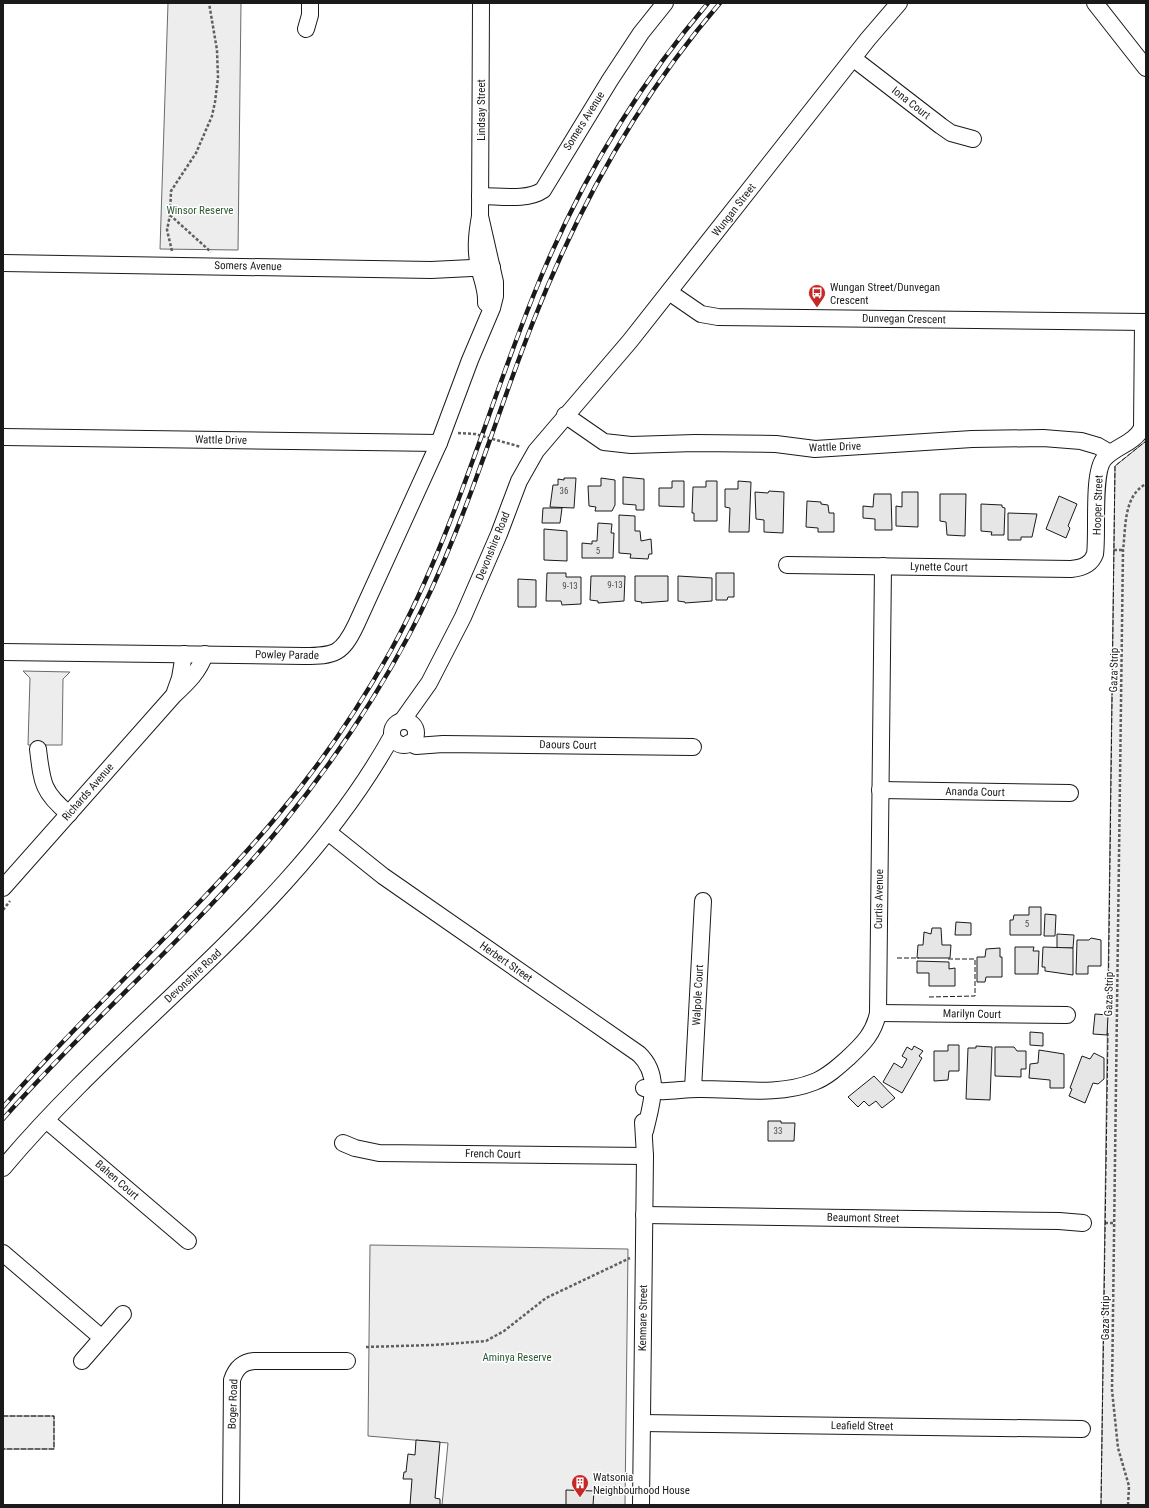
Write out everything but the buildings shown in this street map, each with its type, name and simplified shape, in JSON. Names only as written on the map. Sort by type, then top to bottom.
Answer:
[{"type":"street","points":[[306,29],[310,15],[310,3]]},
{"type":"street","name":"Lindsay Street","points":[[441,437],[496,296],[496,282],[486,267],[480,216],[482,3]]},
{"type":"street","name":"Somers Avenue","points":[[480,196],[526,196],[538,194],[543,190],[610,80],[641,33],[665,3]]},
{"type":"street","name":"Wungan Street","points":[[565,415],[630,341],[899,3]]},
{"type":"street","points":[[1095,3],[1146,68]]},
{"type":"street","name":"Iona Court","points":[[854,59],[951,133],[973,140]]},
{"type":"street","name":"Somers Avenue","points":[[3,263],[431,270],[486,267]]},
{"type":"street","name":"Dunvegan Crescent","points":[[669,292],[701,314],[718,317],[1145,322]]},
{"type":"street","name":"Hooper Street","points":[[1090,562],[1095,554],[1097,543],[1098,471],[1104,459],[1136,436],[1142,428],[1145,322]]},
{"type":"street","name":"Devonshire Road","points":[[371,774],[410,734],[429,683],[463,617],[499,534],[519,481],[536,451],[565,415]]},
{"type":"street","name":"Wattle Drive","points":[[565,415],[604,442],[631,445],[695,443],[776,444],[815,449],[972,439],[1043,438],[1081,441],[1098,446],[1110,454]]},
{"type":"street","name":"Wattle Drive","points":[[3,437],[441,437]]},
{"type":"street","name":"Powley Parade","points":[[3,652],[326,656],[340,651],[350,639],[441,437]]},
{"type":"street","name":"Lynette Court","points":[[787,565],[1071,569],[1080,568],[1090,562]]},
{"type":"street","name":"Curtis Avenue","points":[[651,1088],[674,1092],[693,1089],[781,1089],[802,1086],[815,1082],[838,1067],[866,1041],[875,1024],[878,1013],[883,566]]},
{"type":"street","name":"Richards Avenue","points":[[174,695],[180,678],[184,654]]},
{"type":"street","name":"Richards Avenue","points":[[3,888],[174,695],[192,678],[202,663],[205,654]]},
{"type":"street","name":"Devonshire Road","points":[[3,1168],[84,1079],[238,933],[281,888],[325,836],[371,774],[392,736],[394,727],[410,734]]},
{"type":"street","name":"Daours Court","points":[[410,734],[443,744],[693,747]]},
{"type":"street","points":[[38,749],[42,780],[48,794],[69,814]]},
{"type":"street","name":"Ananda Court","points":[[880,790],[1070,793]]},
{"type":"street","name":"Herbert Street","points":[[325,836],[628,1048],[651,1088]]},
{"type":"street","name":"Walpole Court","points":[[693,1089],[703,901]]},
{"type":"street","name":"Marilyn Court","points":[[878,1013],[1067,1015]]},
{"type":"street","name":"Kenmare Street","points":[[641,1505],[645,1131],[641,1110],[651,1088]]},
{"type":"street","name":"Bahen Court","points":[[46,1120],[188,1242]]},
{"type":"street","name":"French Court","points":[[343,1143],[367,1151],[379,1153],[645,1156]]},
{"type":"street","name":"Beaumont Street","points":[[644,1215],[1059,1221],[1082,1223]]},
{"type":"street","points":[[3,1253],[102,1338]]},
{"type":"street","points":[[82,1361],[123,1314]]},
{"type":"street","name":"Boger Road","points":[[231,1505],[232,1380],[236,1370],[246,1362],[254,1361],[347,1361]]},
{"type":"street","name":"Leafield Street","points":[[642,1423],[1082,1429]]},
{"type":"path","points":[[180,251],[172,251],[171,242],[167,235],[173,188],[196,153],[212,116],[218,78],[217,50],[209,3]]},
{"type":"path","points":[[170,215],[212,252],[204,252]]},
{"type":"path","points":[[441,437],[475,434],[536,451]]},
{"type":"path","name":"Gaza Strip","points":[[1128,1505],[1129,1486],[1118,1448],[1112,1390],[1123,550],[1127,509],[1134,493],[1146,484]]},
{"type":"path","points":[[1114,550],[1123,550]]},
{"type":"path","points":[[1105,1223],[1114,1223]]},
{"type":"path","points":[[366,1347],[433,1345],[486,1341],[504,1331],[546,1298],[630,1258]]},
{"type":"shaded area","name":"Winsor Reserve","points":[[168,3],[241,3],[238,250],[160,249]]},
{"type":"shaded area","points":[[1146,441],[1146,1505],[1101,1505],[1115,466]]},
{"type":"shaded area","points":[[23,671],[70,672],[63,679],[62,745],[28,745],[30,678]]},
{"type":"shaded area","name":"Aminya Reserve","points":[[370,1245],[628,1249],[625,1505],[442,1505],[448,1443],[368,1436]]},
{"type":"shaded area","points":[[3,1416],[54,1416],[54,1449],[3,1449]]},
{"type":"railway","points":[[3,1107],[36,1070],[241,858],[305,781],[350,718],[390,652],[432,565],[468,475],[534,294],[588,178],[632,105],[681,36],[708,3]]},
{"type":"railway","points":[[3,1119],[72,1045],[179,938],[249,864],[300,803],[334,757],[366,709],[409,635],[445,559],[476,480],[533,322],[570,237],[591,195],[637,115],[663,76],[720,3]]},
{"type":"fence","points":[[1108,1017],[1115,466],[1146,441]]},
{"type":"fence","points":[[897,958],[919,958]]},
{"type":"fence","points":[[929,997],[975,996],[975,959],[947,959]]},
{"type":"fence","points":[[1101,1505],[1108,1033]]},
{"type":"fence","points":[[3,1416],[54,1416],[54,1449],[3,1449]]},
{"type":"place","name":"Wungan Street/Dunvegan Crescent","points":[[817,308]]},
{"type":"place","name":"Watsonia Neighbourhood House","points":[[580,1498]]}]
